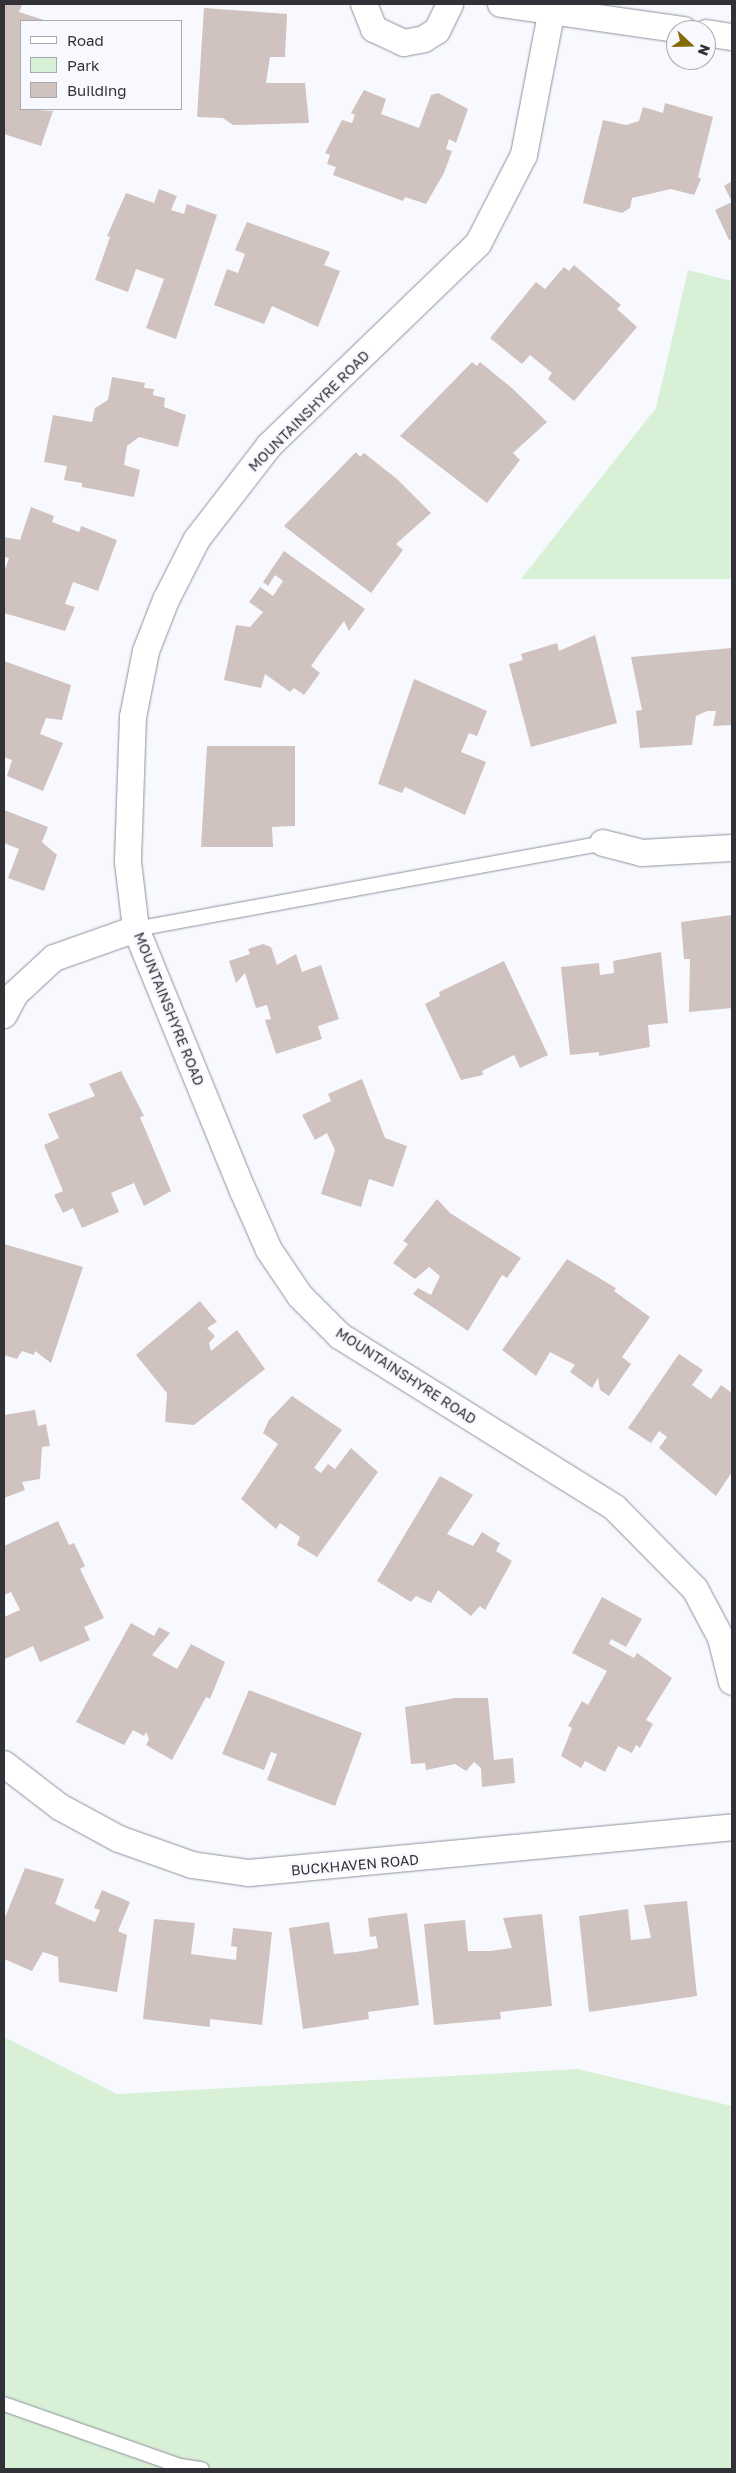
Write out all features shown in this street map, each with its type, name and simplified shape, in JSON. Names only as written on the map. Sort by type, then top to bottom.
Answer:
[{"type":"street","points":[[364,4],[374,29],[404,43],[424,39],[437,31],[450,4]]},
{"type":"street","points":[[501,4],[553,7],[666,27]]},
{"type":"street","name":"MOUNTAINSHYRE ROAD","points":[[553,7],[524,155],[478,244],[269,446],[197,539],[166,600],[146,651],[132,717],[128,862],[136,930],[242,1191],[269,1250],[300,1296],[340,1336],[615,1508],[695,1589],[721,1638],[732,1682]]},
{"type":"street","points":[[716,35],[732,37]]},
{"type":"street","points":[[603,843],[642,853],[732,848]]},
{"type":"street","points":[[4,1015],[15,994],[54,958],[136,930]]},
{"type":"street","name":"BUCKHAVEN ROAD","points":[[4,1764],[60,1807],[119,1839],[192,1865],[249,1873],[732,1828]]},
{"type":"lane","points":[[136,930],[603,843]]},
{"type":"lane","points":[[4,2404],[171,2463],[202,2469]]},
{"type":"green space","points":[[688,270],[732,281],[732,579],[521,579],[656,408]]},
{"type":"green space","points":[[4,2037],[117,2094],[578,2069],[732,2106],[732,2469],[4,2469]]},
{"type":"building","points":[[4,4],[22,5],[19,12],[44,20],[20,20],[20,110],[53,111],[41,146],[4,134]]},
{"type":"building","points":[[204,8],[287,14],[285,57],[270,57],[266,83],[305,83],[309,123],[233,125],[223,118],[197,117]]},
{"type":"building","points":[[364,90],[386,99],[381,114],[419,128],[431,95],[438,93],[468,109],[456,143],[449,139],[446,149],[452,151],[444,173],[426,204],[405,197],[403,201],[333,175],[336,167],[327,164],[330,155],[325,153],[342,120],[352,123],[355,115],[351,113]]},
{"type":"building","points":[[665,103],[713,117],[698,177],[701,179],[694,195],[671,189],[632,198],[630,208],[622,213],[583,203],[603,120],[626,125],[639,121],[643,107],[663,113]]},
{"type":"building","points":[[732,181],[732,202],[724,186]]},
{"type":"building","points":[[159,189],[177,196],[171,210],[184,214],[187,204],[217,215],[176,339],[146,328],[164,279],[136,269],[128,292],[95,280],[110,237],[107,236],[126,193],[154,203]]},
{"type":"building","points":[[732,202],[732,239],[729,240],[715,210]]},
{"type":"building","points":[[247,222],[330,252],[324,265],[340,271],[318,327],[272,306],[264,324],[214,305],[227,269],[238,273],[245,254],[235,250]]},
{"type":"building","points":[[574,265],[621,305],[617,309],[637,327],[574,401],[548,379],[552,373],[530,355],[522,364],[490,338],[536,282],[545,289],[564,267],[569,271]]},
{"type":"building","points":[[472,362],[477,366],[480,362],[513,389],[547,422],[513,453],[520,460],[487,503],[400,436]]},
{"type":"building","points":[[112,377],[145,383],[144,388],[154,389],[153,395],[165,398],[164,407],[186,415],[178,447],[139,437],[127,446],[124,465],[140,470],[134,497],[82,487],[82,483],[64,480],[67,466],[44,462],[53,415],[92,422],[95,408],[108,400]]},
{"type":"building","points":[[356,452],[360,457],[364,453],[397,479],[431,513],[396,544],[403,550],[371,593],[284,526]]},
{"type":"building","points":[[31,507],[54,516],[52,522],[79,532],[81,526],[117,540],[98,591],[73,582],[65,604],[75,607],[65,631],[4,613],[4,572],[9,558],[4,557],[4,537],[20,540]]},
{"type":"building","points":[[284,551],[365,609],[349,631],[344,621],[311,666],[320,673],[304,695],[294,688],[290,692],[265,674],[261,688],[224,680],[236,625],[250,627],[263,612],[249,602],[260,587],[273,596],[283,581],[275,575],[268,586],[263,582]]},
{"type":"building","points":[[595,635],[617,723],[531,747],[509,664],[523,660],[521,654],[557,643],[559,651]]},
{"type":"building","points":[[732,648],[732,725],[713,726],[716,711],[707,711],[696,716],[692,745],[640,748],[636,711],[642,710],[631,657]]},
{"type":"building","points":[[4,661],[71,685],[62,720],[46,718],[40,734],[63,743],[43,791],[7,776],[12,760],[4,757]]},
{"type":"building","points":[[414,679],[487,711],[477,736],[469,733],[461,752],[486,762],[465,815],[405,787],[402,793],[378,784]]},
{"type":"building","points":[[207,746],[295,746],[295,826],[272,827],[273,847],[201,847]]},
{"type":"building","points":[[4,810],[48,827],[42,842],[57,855],[44,891],[8,878],[19,849],[4,843]]},
{"type":"building","points":[[732,915],[732,1008],[689,1012],[690,959],[684,959],[681,922]]},
{"type":"building","points":[[263,944],[271,947],[277,965],[296,954],[302,972],[321,965],[339,1019],[318,1026],[322,1039],[276,1054],[265,1020],[271,1019],[267,1005],[256,1008],[245,973],[236,983],[229,961],[250,954],[248,949]]},
{"type":"building","points":[[661,952],[668,1023],[648,1025],[650,1047],[599,1056],[599,1052],[570,1055],[561,967],[599,963],[600,975],[614,973],[613,961]]},
{"type":"building","points":[[504,961],[548,1055],[520,1068],[514,1055],[482,1071],[483,1075],[461,1080],[425,1004],[440,996],[439,992]]},
{"type":"building","points":[[121,1071],[144,1116],[140,1117],[171,1191],[144,1206],[134,1183],[111,1193],[119,1212],[82,1228],[73,1208],[63,1213],[54,1195],[63,1191],[44,1145],[59,1138],[48,1114],[95,1096],[89,1084]]},
{"type":"building","points":[[362,1079],[385,1138],[407,1146],[393,1187],[369,1179],[361,1207],[321,1194],[335,1150],[327,1133],[315,1140],[302,1115],[331,1101],[328,1094]]},
{"type":"building","points":[[437,1199],[450,1213],[521,1258],[507,1278],[502,1275],[468,1331],[413,1294],[418,1288],[431,1295],[440,1276],[429,1267],[415,1279],[393,1263],[408,1244],[403,1241]]},
{"type":"building","points":[[4,1244],[83,1267],[51,1363],[35,1351],[34,1355],[22,1351],[17,1359],[4,1355]]},
{"type":"building","points":[[567,1259],[616,1288],[614,1291],[650,1317],[622,1357],[631,1364],[609,1396],[600,1390],[598,1378],[592,1388],[570,1372],[575,1365],[550,1352],[536,1376],[502,1350]]},
{"type":"building","points":[[200,1301],[217,1322],[207,1328],[215,1336],[209,1343],[211,1351],[237,1330],[265,1369],[194,1425],[165,1422],[167,1393],[136,1355]]},
{"type":"building","points":[[679,1354],[703,1370],[692,1385],[711,1399],[721,1385],[732,1393],[732,1472],[716,1496],[659,1448],[667,1437],[659,1431],[651,1443],[628,1428]]},
{"type":"building","points":[[292,1396],[342,1430],[314,1468],[321,1473],[328,1464],[335,1469],[351,1448],[378,1472],[317,1557],[297,1545],[300,1537],[280,1523],[276,1529],[241,1499],[278,1444],[263,1433],[269,1420]]},
{"type":"building","points":[[35,1410],[38,1426],[46,1424],[50,1446],[42,1447],[40,1479],[22,1482],[25,1490],[4,1498],[4,1415]]},
{"type":"building","points":[[440,1476],[473,1495],[447,1534],[473,1546],[482,1532],[500,1543],[496,1551],[512,1561],[485,1610],[480,1606],[471,1616],[438,1590],[431,1603],[416,1596],[411,1602],[377,1581]]},
{"type":"building","points":[[58,1521],[69,1545],[74,1543],[85,1566],[80,1569],[104,1618],[84,1627],[90,1640],[40,1662],[33,1646],[5,1659],[4,1617],[20,1610],[11,1592],[4,1595],[4,1546]]},
{"type":"building","points":[[602,1597],[642,1619],[626,1647],[611,1639],[609,1644],[634,1658],[637,1653],[672,1678],[646,1720],[653,1724],[640,1748],[636,1745],[632,1753],[618,1746],[605,1772],[585,1761],[581,1768],[561,1756],[572,1728],[568,1726],[582,1701],[588,1705],[607,1671],[572,1653]]},
{"type":"building","points":[[131,1623],[154,1636],[159,1627],[170,1633],[152,1655],[177,1669],[191,1644],[225,1662],[210,1699],[206,1697],[172,1760],[146,1745],[149,1739],[146,1732],[144,1736],[133,1730],[124,1745],[76,1722]]},
{"type":"building","points":[[249,1690],[362,1733],[335,1806],[267,1780],[277,1754],[271,1752],[264,1770],[222,1754]]},
{"type":"building","points":[[455,1698],[488,1698],[494,1760],[513,1758],[515,1783],[482,1787],[481,1768],[474,1762],[466,1771],[455,1764],[426,1770],[425,1763],[411,1764],[405,1707]]},
{"type":"building","points":[[25,1868],[64,1879],[55,1904],[95,1922],[100,1910],[94,1908],[102,1890],[130,1902],[118,1931],[127,1935],[117,1992],[59,1982],[58,1957],[43,1952],[32,1971],[4,1959],[4,1920]]},
{"type":"building","points":[[687,1901],[697,1996],[589,2012],[579,1916],[628,1909],[631,1940],[651,1938],[644,1905]]},
{"type":"building","points":[[407,1913],[419,2005],[368,2012],[369,2019],[303,2029],[289,1928],[329,1922],[334,1954],[356,1952],[378,1948],[376,1936],[370,1937],[368,1918]]},
{"type":"building","points":[[542,1914],[552,2006],[500,2012],[501,2019],[434,2025],[424,1924],[465,1920],[468,1951],[490,1951],[512,1948],[503,1918]]},
{"type":"building","points":[[154,1919],[195,1923],[191,1954],[236,1960],[237,1947],[231,1946],[233,1928],[272,1932],[262,2025],[210,2019],[210,2027],[143,2019]]}]
